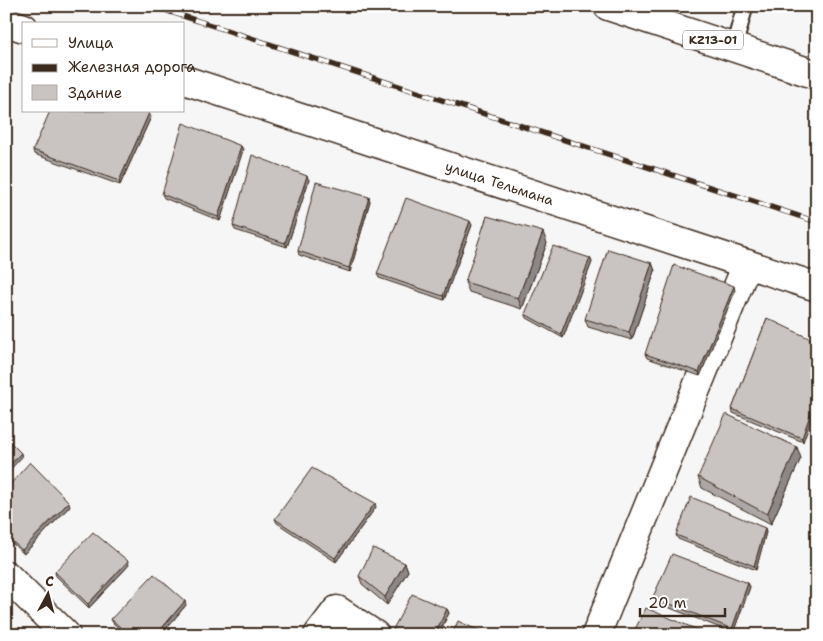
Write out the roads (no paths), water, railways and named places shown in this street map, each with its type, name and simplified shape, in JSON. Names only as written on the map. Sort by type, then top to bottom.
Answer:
[{"type":"street","name":"KZ13-01","points":[[608,6],[817,74]]},
{"type":"street","points":[[6,22],[22,27]]},
{"type":"street","name":"улица Тельмана","points":[[185,80],[817,287]]},
{"type":"street","points":[[596,635],[747,264]]},
{"type":"street","points":[[6,575],[66,635]]},
{"type":"street","points":[[318,635],[337,610],[375,635]]},
{"type":"lane","points":[[734,47],[745,6]]},
{"type":"railway","points":[[152,6],[817,222]]}]
